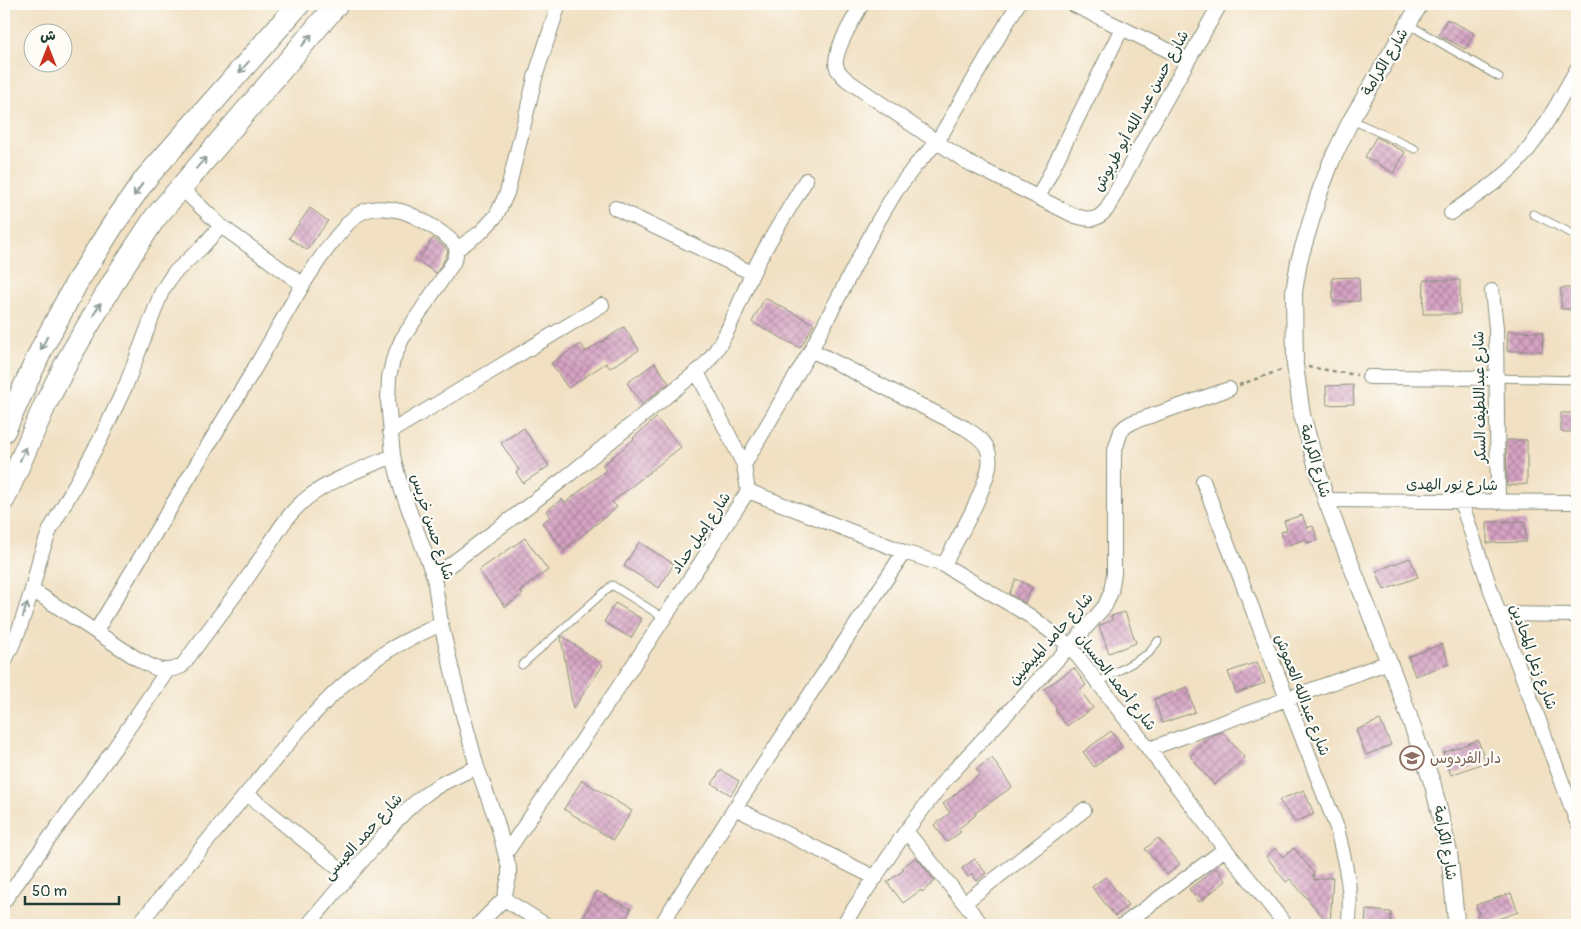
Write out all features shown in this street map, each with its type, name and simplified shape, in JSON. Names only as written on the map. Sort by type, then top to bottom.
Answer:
[{"type":"highway","points":[[4,431],[42,346],[77,282],[113,225],[146,178],[299,4]]},
{"type":"highway","points":[[4,499],[45,405],[69,358],[120,272],[155,218],[337,4]]},
{"type":"street","points":[[455,256],[496,216],[507,193],[536,74],[560,4]]},
{"type":"street","points":[[862,4],[839,48],[836,60],[836,67],[847,80],[965,161],[1038,198],[1122,28]]},
{"type":"street","points":[[744,465],[811,350],[877,224],[896,192],[910,172],[937,142],[1018,4]]},
{"type":"street","points":[[1072,4],[1188,60]]},
{"type":"street","name":"شارع حسن عبد الله أبو طربوش","points":[[1038,198],[1087,220],[1096,219],[1101,216],[1107,209],[1220,4]]},
{"type":"street","name":"شارع الكرامة","points":[[1420,4],[1351,120],[1331,162],[1319,194],[1299,261],[1294,292],[1295,365],[1302,415],[1326,500],[1389,662],[1433,785],[1449,852],[1455,925]]},
{"type":"street","points":[[1451,213],[1511,168],[1530,146],[1545,124],[1577,69]]},
{"type":"street","points":[[434,576],[565,478],[697,372],[713,356],[727,332],[752,273],[806,180]]},
{"type":"street","points":[[180,187],[221,226],[302,284]]},
{"type":"street","points":[[615,208],[752,273]]},
{"type":"street","points":[[96,631],[272,340],[302,284],[343,228],[363,211],[385,209],[402,211],[446,236],[454,243],[455,256]]},
{"type":"street","points":[[4,663],[19,630],[40,557],[50,530],[100,440],[126,384],[162,291],[173,274],[221,226]]},
{"type":"street","name":"شارع حسن خريس","points":[[455,256],[402,339],[393,360],[389,377],[390,432],[393,456],[402,491],[434,576],[441,624],[477,767],[506,853],[509,878],[504,899]]},
{"type":"street","name":"شارع عبداللطيف السكر","points":[[1492,291],[1495,311],[1498,502]]},
{"type":"street","points":[[390,432],[602,305]]},
{"type":"street","points":[[811,350],[965,428],[980,438],[987,448],[989,458],[988,470],[975,502],[944,565]]},
{"type":"street","name":"شارع إميل حداد","points":[[506,853],[748,491],[744,465],[697,372]]},
{"type":"street","points":[[1369,377],[1496,378]]},
{"type":"street","name":"شارع حامد المبيضين","points":[[843,925],[906,831],[951,772],[1070,646],[1105,606],[1111,592],[1114,573],[1114,453],[1121,431],[1133,422],[1228,389]]},
{"type":"street","points":[[32,590],[154,668],[167,671],[182,666],[253,570],[293,511],[325,486],[393,456]]},
{"type":"street","name":"شارع عبدالله العموش","points":[[1203,480],[1336,828],[1345,862],[1349,889],[1350,913],[1348,925]]},
{"type":"street","name":"شارع أحمد الحسبان","points":[[748,491],[904,552],[944,565],[1030,616],[1070,646],[1225,849],[1286,925]]},
{"type":"street","name":"شارع نور الهدى","points":[[1326,500],[1577,502]]},
{"type":"street","name":"شارع زعل المحادين","points":[[1461,502],[1499,614],[1577,822]]},
{"type":"street","points":[[661,925],[735,808],[904,552]]},
{"type":"street","points":[[1499,614],[1577,615]]},
{"type":"street","points":[[138,925],[326,700],[356,673],[390,649],[441,624]]},
{"type":"street","points":[[1149,749],[1389,662]]},
{"type":"street","points":[[4,901],[114,749],[167,671]]},
{"type":"street","name":"شارع حمد العيسى","points":[[308,925],[392,825],[426,794],[445,782],[477,767]]},
{"type":"street","points":[[247,794],[348,876]]},
{"type":"street","points":[[735,808],[876,878]]},
{"type":"street","points":[[964,903],[1084,810]]},
{"type":"street","points":[[906,831],[982,925]]},
{"type":"street","points":[[1123,925],[1225,849]]},
{"type":"street","points":[[478,925],[504,899],[546,925]]},
{"type":"lane","points":[[1408,24],[1499,76]]},
{"type":"lane","points":[[1351,120],[1415,149]]},
{"type":"lane","points":[[1533,214],[1577,236]]},
{"type":"lane","points":[[1496,378],[1577,380]]},
{"type":"lane","points":[[522,665],[612,585],[664,618]]},
{"type":"lane","points":[[1098,682],[1149,653],[1158,641]]},
{"type":"path","points":[[1228,389],[1295,365],[1369,377]]},
{"type":"building","points":[[1447,19],[1474,33],[1465,49],[1439,35]]},
{"type":"building","points":[[1376,137],[1405,152],[1394,173],[1365,157]]},
{"type":"building","points":[[310,208],[328,221],[307,250],[289,238]]},
{"type":"building","points":[[433,238],[448,251],[436,273],[418,261]]},
{"type":"building","points":[[1359,277],[1360,301],[1333,302],[1332,278]]},
{"type":"building","points":[[1424,280],[1460,280],[1460,314],[1423,314]]},
{"type":"building","points":[[1561,288],[1577,288],[1577,309],[1561,309]]},
{"type":"building","points":[[765,298],[814,324],[800,348],[752,322]]},
{"type":"building","points":[[624,327],[639,350],[610,368],[606,363],[568,388],[551,363],[581,344],[586,352]]},
{"type":"building","points":[[1508,331],[1543,332],[1542,351],[1507,351]]},
{"type":"building","points":[[655,363],[669,383],[642,404],[627,383]]},
{"type":"building","points":[[1353,385],[1354,404],[1327,405],[1326,386]]},
{"type":"building","points":[[1561,413],[1577,413],[1577,432],[1561,432]]},
{"type":"building","points":[[656,418],[681,447],[612,502],[617,507],[564,550],[542,523],[550,517],[546,511],[562,499],[565,503],[606,470],[602,466]]},
{"type":"building","points":[[524,428],[549,466],[523,483],[516,472],[519,470],[501,443]]},
{"type":"building","points":[[1506,440],[1527,440],[1527,484],[1507,486]]},
{"type":"building","points":[[1302,515],[1307,528],[1313,526],[1318,540],[1307,543],[1306,539],[1286,546],[1281,532],[1287,530],[1284,521]]},
{"type":"building","points":[[1525,521],[1526,542],[1487,543],[1487,522]]},
{"type":"building","points":[[525,538],[548,570],[520,591],[523,594],[505,607],[479,570]]},
{"type":"building","points":[[639,542],[674,564],[659,588],[624,566]]},
{"type":"building","points":[[1410,558],[1418,577],[1384,590],[1376,571]]},
{"type":"building","points":[[1016,579],[1032,587],[1025,603],[1009,594]]},
{"type":"building","points":[[615,603],[642,619],[631,638],[604,622]]},
{"type":"building","points":[[1125,612],[1136,643],[1109,653],[1099,626],[1112,620],[1111,616]]},
{"type":"building","points":[[561,637],[603,665],[573,709]]},
{"type":"building","points":[[1442,644],[1449,664],[1415,676],[1408,657]]},
{"type":"building","points":[[1257,662],[1265,683],[1236,693],[1228,672]]},
{"type":"building","points":[[1074,668],[1086,685],[1080,690],[1093,708],[1067,726],[1055,710],[1057,708],[1044,689]]},
{"type":"building","points":[[1187,687],[1195,712],[1162,723],[1154,699]]},
{"type":"building","points":[[1380,720],[1391,745],[1366,755],[1356,730]]},
{"type":"building","points":[[1111,731],[1122,747],[1094,767],[1083,752]]},
{"type":"building","points":[[1222,732],[1245,758],[1214,785],[1190,756],[1214,735]]},
{"type":"building","points":[[1478,740],[1486,762],[1451,775],[1443,753]]},
{"type":"building","points":[[992,758],[1012,787],[975,813],[976,815],[958,829],[961,832],[947,842],[934,825],[950,813],[943,804],[980,774],[976,769]]},
{"type":"building","points":[[721,770],[739,781],[731,795],[712,784]]},
{"type":"building","points":[[582,780],[632,811],[613,840],[564,809]]},
{"type":"building","points":[[1304,790],[1314,814],[1295,822],[1279,800]]},
{"type":"building","points":[[1158,838],[1180,864],[1167,875],[1145,849]]},
{"type":"building","points":[[1275,848],[1283,857],[1294,848],[1313,872],[1314,880],[1333,877],[1330,925],[1290,879],[1286,882],[1266,856]]},
{"type":"building","points":[[916,857],[935,881],[922,892],[921,890],[903,903],[887,882],[904,870],[902,868]]},
{"type":"building","points":[[975,859],[986,873],[977,881],[972,874],[968,877],[962,868]]},
{"type":"building","points":[[1216,868],[1226,881],[1199,902],[1189,889]]},
{"type":"building","points":[[1105,877],[1128,905],[1115,916],[1092,887]]},
{"type":"building","points":[[597,891],[631,909],[623,925],[579,925]]},
{"type":"building","points":[[1511,893],[1518,912],[1481,925],[1476,905]]},
{"type":"building","points":[[1366,910],[1391,912],[1391,925],[1365,925]]},
{"type":"place","name":"دار الفردوس","points":[[1412,758]]}]
